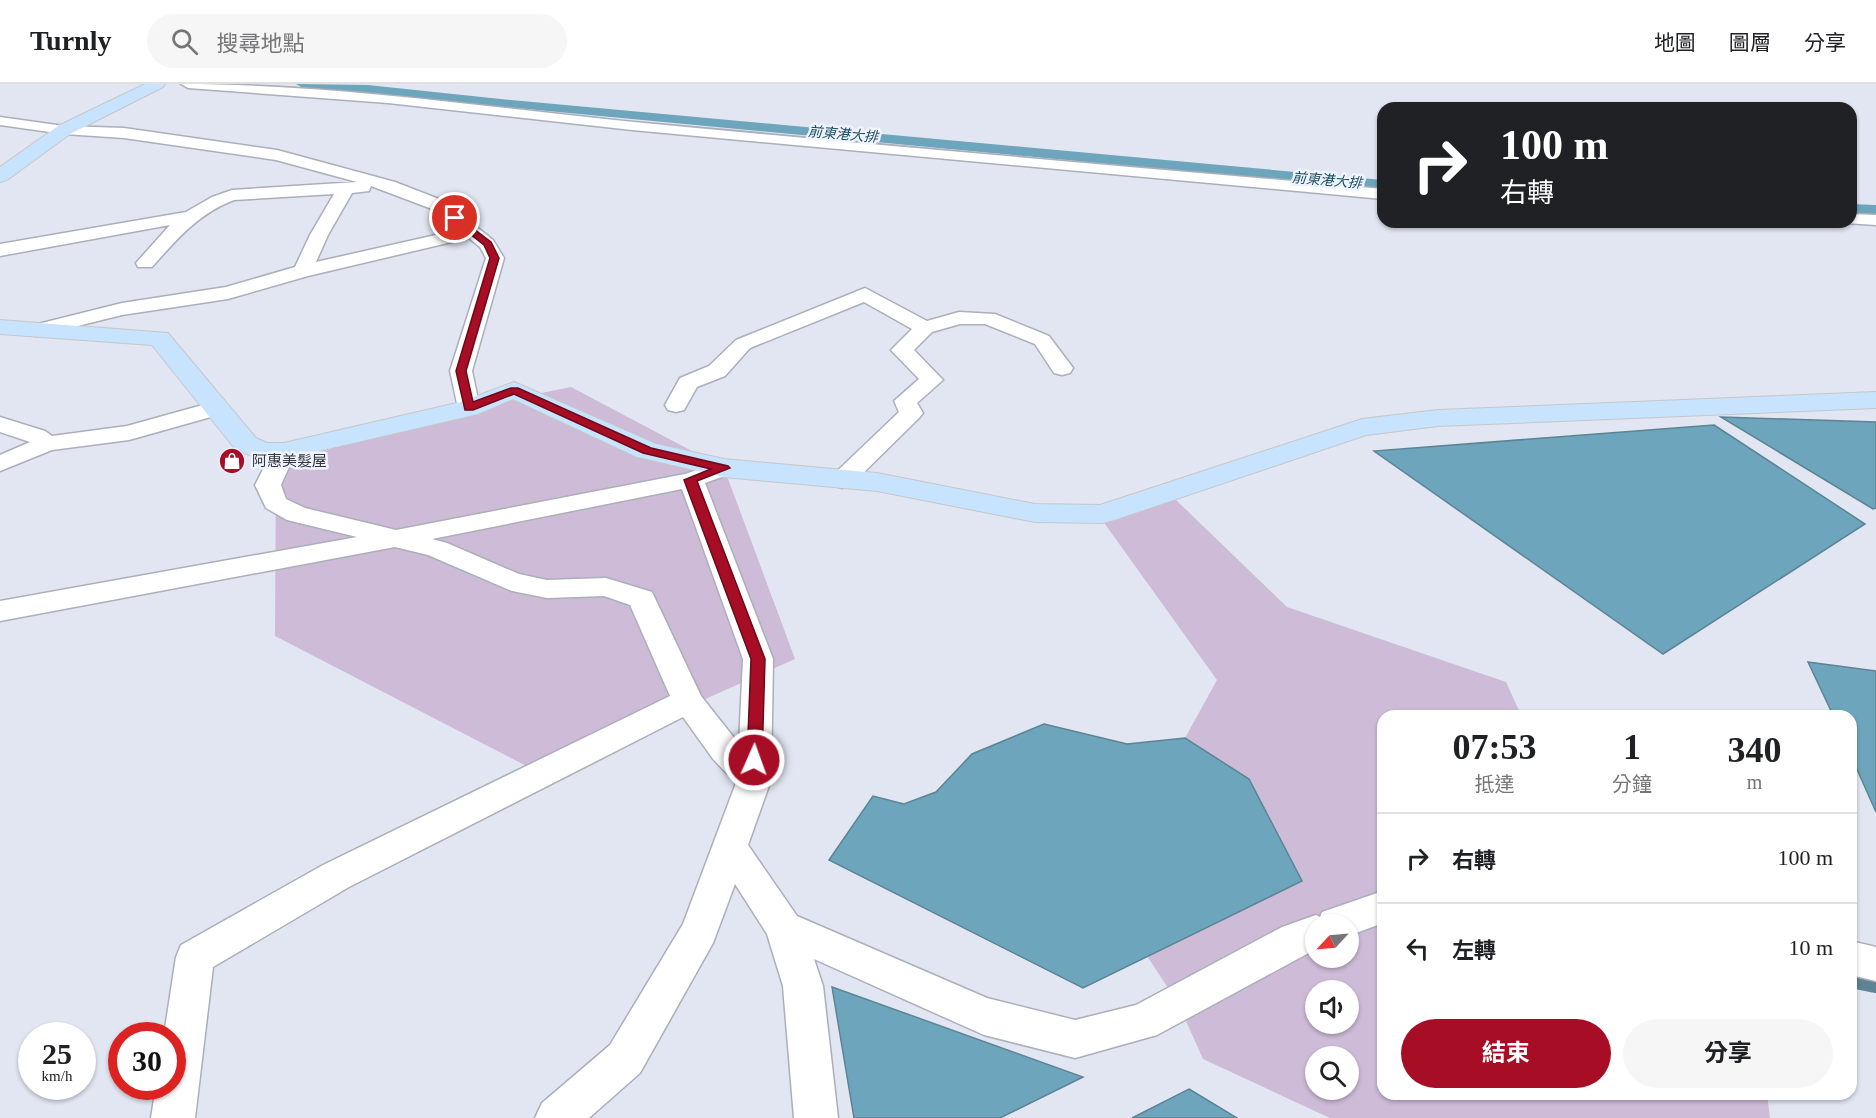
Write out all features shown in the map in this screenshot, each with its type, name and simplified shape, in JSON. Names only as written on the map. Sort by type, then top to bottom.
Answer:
[{"type":"main road","points":[[0,176],[64,130],[157,84]]},
{"type":"main road","points":[[0,327],[159,338],[246,444],[262,452],[284,451],[469,408],[514,390],[647,451],[724,468],[877,482],[1035,513],[1103,514],[1362,427],[1438,418],[1876,400]]},
{"type":"street","points":[[188,84],[388,99],[632,126],[1377,193]]},
{"type":"street","points":[[0,121],[64,130],[124,133],[277,155],[389,186],[438,205],[488,244],[495,258],[461,371],[469,408]]},
{"type":"street","points":[[145,263],[188,217],[212,201],[232,195],[389,186]]},
{"type":"street","points":[[303,271],[319,235],[346,188]]},
{"type":"street","points":[[0,250],[188,217]]},
{"type":"street","points":[[1857,219],[1876,220]]},
{"type":"street","points":[[37,330],[122,309],[228,293],[303,271],[473,232]]},
{"type":"street","points":[[676,405],[688,383],[717,371],[743,344],[866,294],[925,328]]},
{"type":"street","points":[[842,480],[911,413],[905,401],[932,380],[902,350],[925,328],[959,318],[988,318],[1042,340],[1062,368]]},
{"type":"street","points":[[0,464],[47,444],[129,433],[217,408]]},
{"type":"street","points":[[0,424],[37,436],[47,444]]},
{"type":"street","points":[[284,451],[268,485],[274,503],[296,514],[436,549],[512,582],[547,589],[606,587],[642,599],[688,701],[725,750],[754,780]]},
{"type":"street","points":[[0,611],[394,540],[690,480],[724,468]]},
{"type":"street","points":[[557,1118],[624,1059],[700,932],[754,780],[758,659],[690,480]]},
{"type":"street","points":[[173,1118],[195,957],[336,876],[688,701]]},
{"type":"street","points":[[730,847],[784,928],[803,986],[816,1118]]},
{"type":"street","points":[[1359,916],[1377,909]]},
{"type":"street","points":[[784,928],[984,1016],[1075,1039],[1143,1022],[1305,936]]},
{"type":"street","points":[[1857,959],[1876,964]]},
{"type":"shaded area","points":[[571,387],[724,468],[795,659],[540,773],[275,636],[276,456]]},
{"type":"shaded area","points":[[1176,500],[1287,607],[1506,682],[1519,710],[1377,710],[1377,1100],[1768,1100],[1770,1118],[1330,1118],[1203,1059],[1178,1003],[1147,956],[1302,881],[1249,779],[1185,738],[1217,680],[1097,513]]},
{"type":"water","points":[[1721,417],[1876,422],[1876,508],[1873,509]]},
{"type":"water","points":[[1714,425],[1865,524],[1663,654],[1374,451]]},
{"type":"water","points":[[1808,662],[1876,671],[1876,812],[1857,769],[1857,710],[1831,710]]},
{"type":"water","points":[[1044,724],[1127,744],[1185,738],[1249,779],[1302,881],[1083,988],[829,860],[873,796],[904,804],[936,792],[972,754]]},
{"type":"water","points":[[832,987],[1083,1077],[1000,1118],[854,1118]]},
{"type":"water","points":[[1189,1089],[1237,1118],[1132,1118]]},
{"type":"waterway","name":"前東港大排","points":[[303,84],[1377,184]]},
{"type":"waterway","name":"前東港大排","points":[[1857,209],[1876,210]]},
{"type":"waterway","points":[[1857,983],[1876,987]]},
{"type":"place","name":"阿惠美髮屋","points":[[232,461]]},
{"type":"route","points":[[455,218],[488,244],[495,258],[461,371],[469,408],[514,390],[647,451],[724,468],[690,480],[758,659],[754,760]]}]
